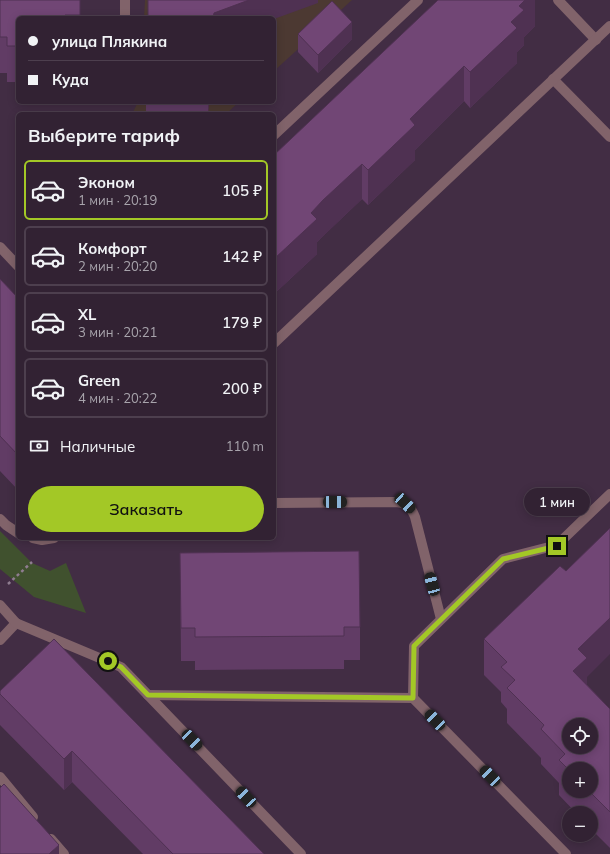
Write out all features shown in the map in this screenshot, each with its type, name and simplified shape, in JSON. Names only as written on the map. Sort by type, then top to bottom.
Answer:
[{"type":"street","points":[[125,0],[125,16]]},
{"type":"street","points":[[276,133],[418,0]]},
{"type":"street","points":[[558,0],[596,40]]},
{"type":"street","points":[[276,341],[610,26]]},
{"type":"street","points":[[553,79],[610,137]]},
{"type":"street","points":[[0,248],[16,264]]},
{"type":"street","points":[[413,698],[414,646],[503,559],[557,546],[610,494]]},
{"type":"street","points":[[276,503],[405,503],[412,509],[415,517],[441,619]]},
{"type":"street","points":[[0,519],[6,525],[16,531]]},
{"type":"street","points":[[0,605],[16,622],[121,667],[301,854]]},
{"type":"street","points":[[0,640],[16,622]]},
{"type":"street","points":[[148,695],[413,698],[566,854]]},
{"type":"street","points":[[0,777],[64,854]]},
{"type":"path","points":[[10,582],[27,566]]},
{"type":"shaded area","points":[[145,0],[352,0],[276,69],[276,16],[144,16]]},
{"type":"shaded area","points":[[137,104],[237,104],[228,112],[133,112]]},
{"type":"green space","points":[[0,531],[32,563],[50,571],[66,563],[86,613],[34,597],[0,569]]},
{"type":"building","points":[[0,0],[80,0],[80,15],[16,16],[16,46],[7,46],[7,37],[0,37]]},
{"type":"building","points":[[148,0],[249,0],[214,13],[213,16],[148,16]]},
{"type":"building","points":[[438,0],[525,0],[519,6],[524,10],[511,22],[517,28],[470,72],[464,66],[410,119],[415,125],[368,170],[362,164],[323,200],[311,213],[317,219],[276,257],[276,153]]},
{"type":"building","points":[[332,1],[352,22],[318,55],[298,34]]},
{"type":"building","points":[[0,279],[16,296],[16,453],[0,436]]},
{"type":"building","points":[[610,528],[610,618],[578,649],[587,658],[573,671],[610,709],[610,812],[596,798],[598,798],[598,762],[562,763],[559,760],[565,754],[598,754],[598,718],[562,718],[562,751],[541,729],[544,725],[507,688],[515,680],[501,667],[507,662],[484,639],[560,566],[566,571]]},
{"type":"building","points":[[359,551],[360,627],[344,627],[344,636],[195,637],[195,628],[181,628],[180,553]]},
{"type":"building","points":[[54,639],[264,854],[173,854],[72,751],[64,759],[0,694],[0,691]]},
{"type":"building","points":[[4,784],[59,845],[49,854],[0,854],[0,788]]},
{"type":"route","points":[[108,661],[121,667],[148,695],[413,698],[414,646],[503,559],[557,546]]}]
